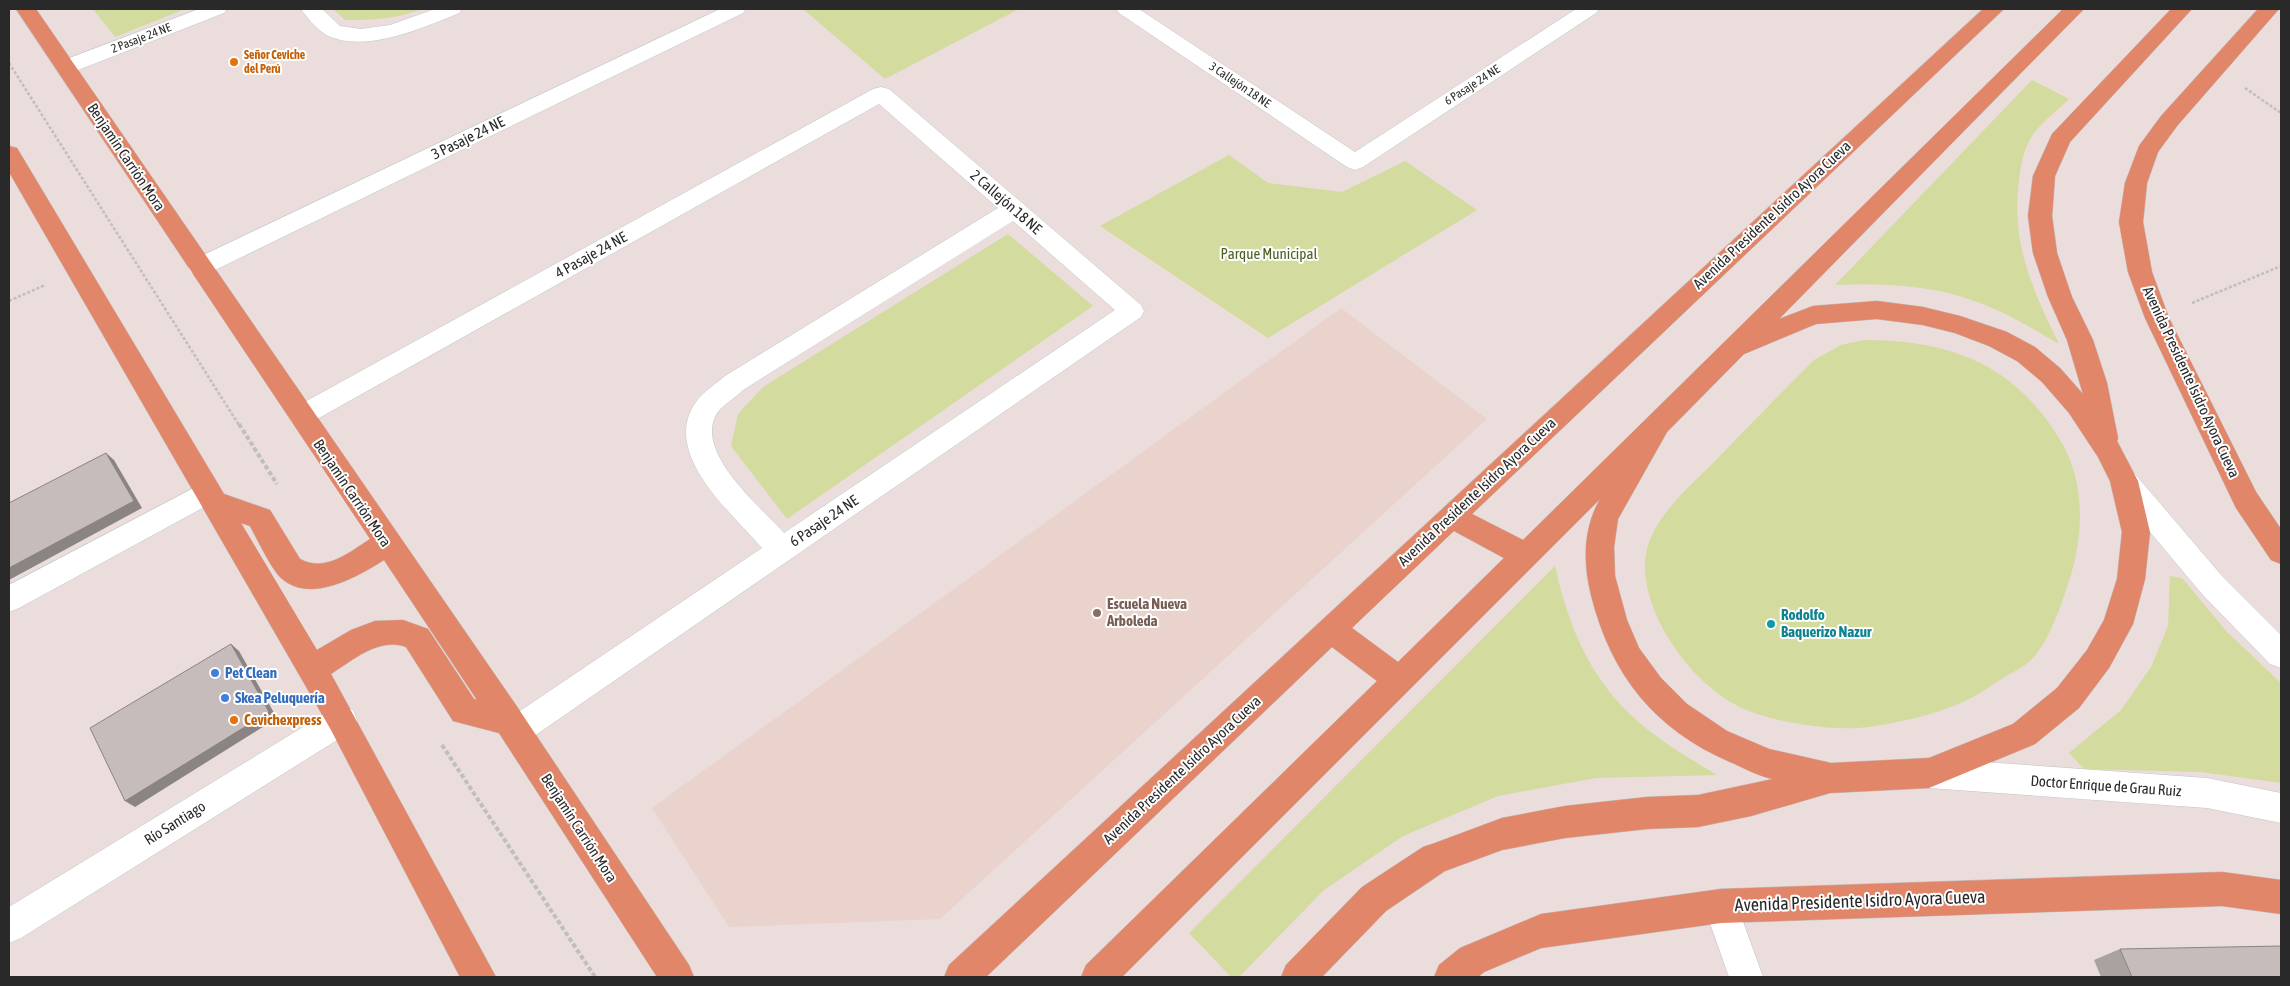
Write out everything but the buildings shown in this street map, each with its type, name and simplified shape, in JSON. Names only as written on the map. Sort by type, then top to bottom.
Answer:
[{"type":"main road","name":"Benjamín Carrión Mora","points":[[26,9],[512,726],[678,977]]},
{"type":"main road","name":"Avenida Presidente Isidro Ayora Cueva","points":[[961,977],[1450,516],[1994,9]]},
{"type":"main road","points":[[1098,977],[1658,425],[2074,9]]},
{"type":"main road","points":[[2107,449],[2091,374],[2080,340],[2060,297],[2045,253],[2040,216],[2044,176],[2060,139],[2182,9]]},
{"type":"main road","name":"Avenida Presidente Isidro Ayora Cueva","points":[[2260,11],[2216,68],[2169,121],[2147,151],[2136,183],[2131,222],[2140,272],[2157,318],[2246,500],[2281,552]]},
{"type":"main road","points":[[9,153],[342,720],[479,977]]},
{"type":"main road","points":[[1298,977],[1374,899],[1435,859],[1502,834],[1574,821],[1648,813],[1698,811],[1752,801],[1831,778],[1929,773],[2024,734],[2068,698],[2098,660],[2118,624],[2131,578],[2136,532],[2124,481],[2107,449],[2078,406],[2051,375],[2026,354],[1998,339],[1960,325],[1923,316],[1877,310],[1813,315],[1732,349]]},
{"type":"main road","points":[[1658,425],[1604,518],[1600,547],[1601,576],[1612,620],[1628,657],[1650,688],[1676,714],[1716,741],[1767,763],[1831,778]]},
{"type":"main road","points":[[210,497],[260,518],[290,568],[298,574],[310,577],[342,570],[387,544]]},
{"type":"main road","points":[[1450,516],[1525,555]]},
{"type":"main road","points":[[312,670],[370,636],[393,630],[406,632],[417,638],[464,711],[512,726]]},
{"type":"main road","points":[[1330,630],[1399,680]]},
{"type":"main road","name":"Avenida Presidente Isidro Ayora Cueva","points":[[1452,977],[1472,960],[1541,931],[1721,906],[2222,889],[2281,897]]},
{"type":"street","name":"2 Pasaje 24 NE","points":[[66,67],[217,9]]},
{"type":"street","points":[[311,9],[334,30],[354,34],[398,30],[452,9]]},
{"type":"street","name":"3 Pasaje 24 NE","points":[[200,267],[736,9]]},
{"type":"street","name":"3 Callejón 18 NE","points":[[1126,9],[1355,162]]},
{"type":"street","name":"6 Pasaje 24 NE","points":[[1355,162],[1589,9]]},
{"type":"street","name":"2 Callejón 18 NE","points":[[880,94],[1132,311]]},
{"type":"street","name":"4 Pasaje 24 NE","points":[[301,416],[880,94]]},
{"type":"street","points":[[782,550],[718,479],[704,458],[698,433],[706,408],[734,383],[1014,209]]},
{"type":"street","name":"6 Pasaje 24 NE","points":[[512,726],[782,550],[1132,311]]},
{"type":"street","points":[[2124,481],[2212,585],[2281,655]]},
{"type":"street","points":[[9,599],[210,497]]},
{"type":"street","name":"Río Santiago","points":[[9,926],[342,720]]},
{"type":"street","name":"Doctor Enrique de Grau Ruiz","points":[[1929,773],[2207,793],[2281,808]]},
{"type":"street","points":[[1721,906],[1746,977]]},
{"type":"path","points":[[2216,68],[2281,113]]},
{"type":"path","points":[[2157,318],[2281,266]]},
{"type":"shaded area","name":"Escuela Nueva Arboleda","points":[[1341,308],[1487,419],[940,919],[729,927],[652,808]]},
{"type":"green space","points":[[93,9],[185,9],[115,37]]},
{"type":"green space","points":[[333,9],[422,9],[384,18],[345,20]]},
{"type":"green space","points":[[803,9],[1019,9],[885,79]]},
{"type":"green space","points":[[2032,80],[2069,99],[2034,133],[2028,144],[2021,168],[2017,203],[2018,225],[2026,265],[2040,304],[2059,344],[2019,321],[1960,296],[1907,286],[1835,285]]},
{"type":"green space","name":"Parque Municipal","points":[[1229,155],[1268,183],[1342,192],[1405,161],[1477,210],[1268,338],[1100,226]]},
{"type":"green space","points":[[1008,234],[1093,306],[787,519],[731,446],[738,414],[763,387]]},
{"type":"green space","points":[[1863,340],[1894,341],[1951,351],[1976,361],[2000,375],[2022,392],[2042,414],[2060,440],[2074,471],[2080,504],[2079,538],[2076,555],[2056,618],[2038,652],[2024,666],[1973,697],[1933,713],[1868,727],[1819,727],[1782,721],[1749,711],[1724,698],[1693,671],[1675,649],[1661,625],[1649,595],[1645,574],[1646,552],[1655,530],[1670,507],[1814,360],[1841,345]]},
{"type":"green space","points":[[1555,566],[1569,617],[1590,662],[1603,683],[1637,721],[1673,748],[1717,775],[1596,778],[1498,796],[1403,836],[1324,890],[1239,977],[1231,977],[1189,933]]},
{"type":"green space","points":[[2170,576],[2182,578],[2227,632],[2281,683],[2281,783],[2200,772],[2084,769],[2069,753],[2121,710],[2151,667],[2168,626]]},
{"type":"place","name":"Señor Ceviche del Perú","points":[[234,62]]},
{"type":"place","name":"Escuela Nueva Arboleda","points":[[1097,613]]},
{"type":"place","name":"Rodolfo Baquerizo Nazur","points":[[1771,624]]},
{"type":"place","name":"Pet Clean","points":[[215,673]]},
{"type":"place","name":"Skea Peluquería","points":[[225,698]]},
{"type":"place","name":"Cevichexpress","points":[[234,720]]}]
